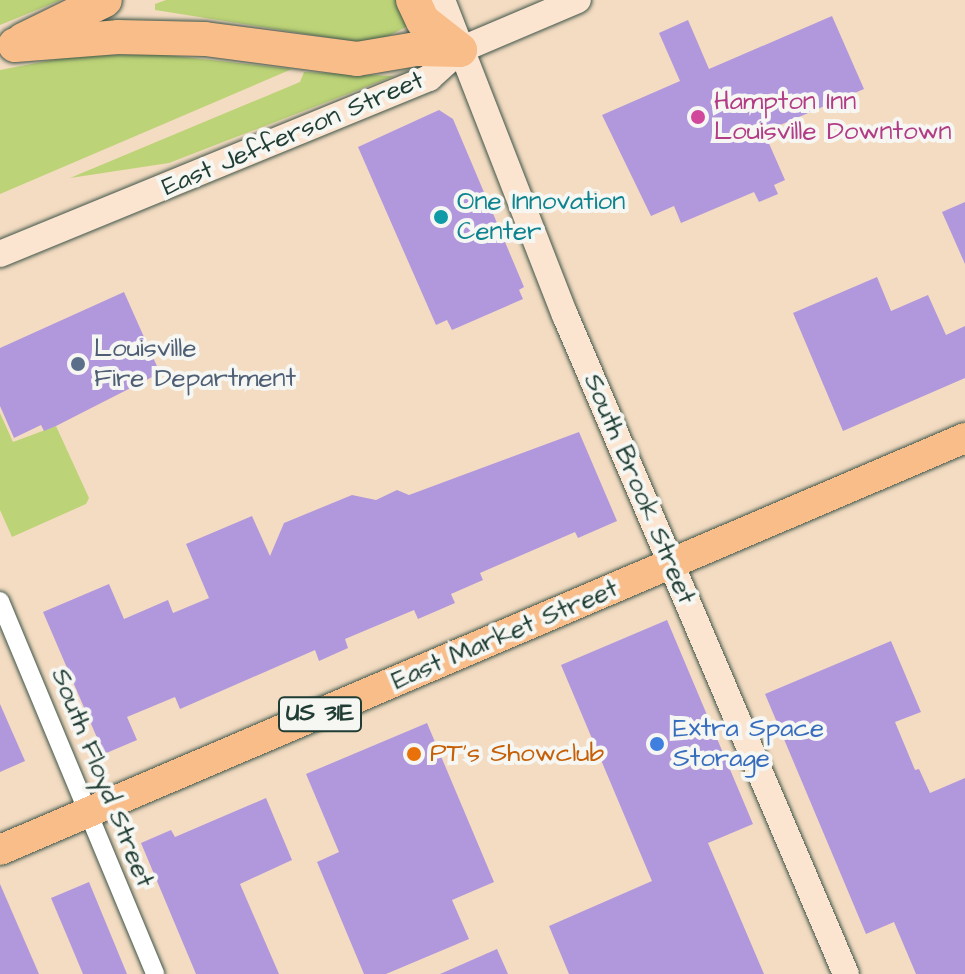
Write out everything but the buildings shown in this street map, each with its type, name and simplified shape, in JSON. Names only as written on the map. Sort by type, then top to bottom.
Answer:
[{"type":"highway","points":[[7,48],[105,0]]},
{"type":"highway","points":[[413,0],[423,21],[460,50]]},
{"type":"highway","points":[[7,48],[118,37],[205,39],[357,59],[416,49],[460,50]]},
{"type":"main road","name":"East Market Street","points":[[0,850],[965,438]]},
{"type":"street","name":"South Brook Street","points":[[442,0],[671,563],[846,974]]},
{"type":"street","name":"East Jefferson Street","points":[[0,254],[429,78],[460,50],[578,0]]},
{"type":"street","name":"South Floyd Street","points":[[0,601],[155,974]]},
{"type":"green space","points":[[0,0],[61,0],[0,25]]},
{"type":"green space","points":[[166,0],[399,0],[408,26],[382,39],[356,42],[155,10],[155,4]]},
{"type":"green space","points":[[157,54],[292,69],[0,194],[0,70],[73,56]]},
{"type":"green space","points":[[304,72],[394,76],[169,163],[70,178],[300,82]]},
{"type":"green space","points":[[0,413],[13,442],[56,426],[89,498],[86,504],[12,537],[0,510]]},
{"type":"place","name":"Hampton Inn Louisville Downtown","points":[[698,117]]},
{"type":"place","name":"One Innovation Center","points":[[441,217]]},
{"type":"place","name":"Louisville Fire Department","points":[[78,364]]},
{"type":"place","name":"Extra Space Storage","points":[[657,744]]},
{"type":"place","name":"PT's Showclub","points":[[414,754]]}]
